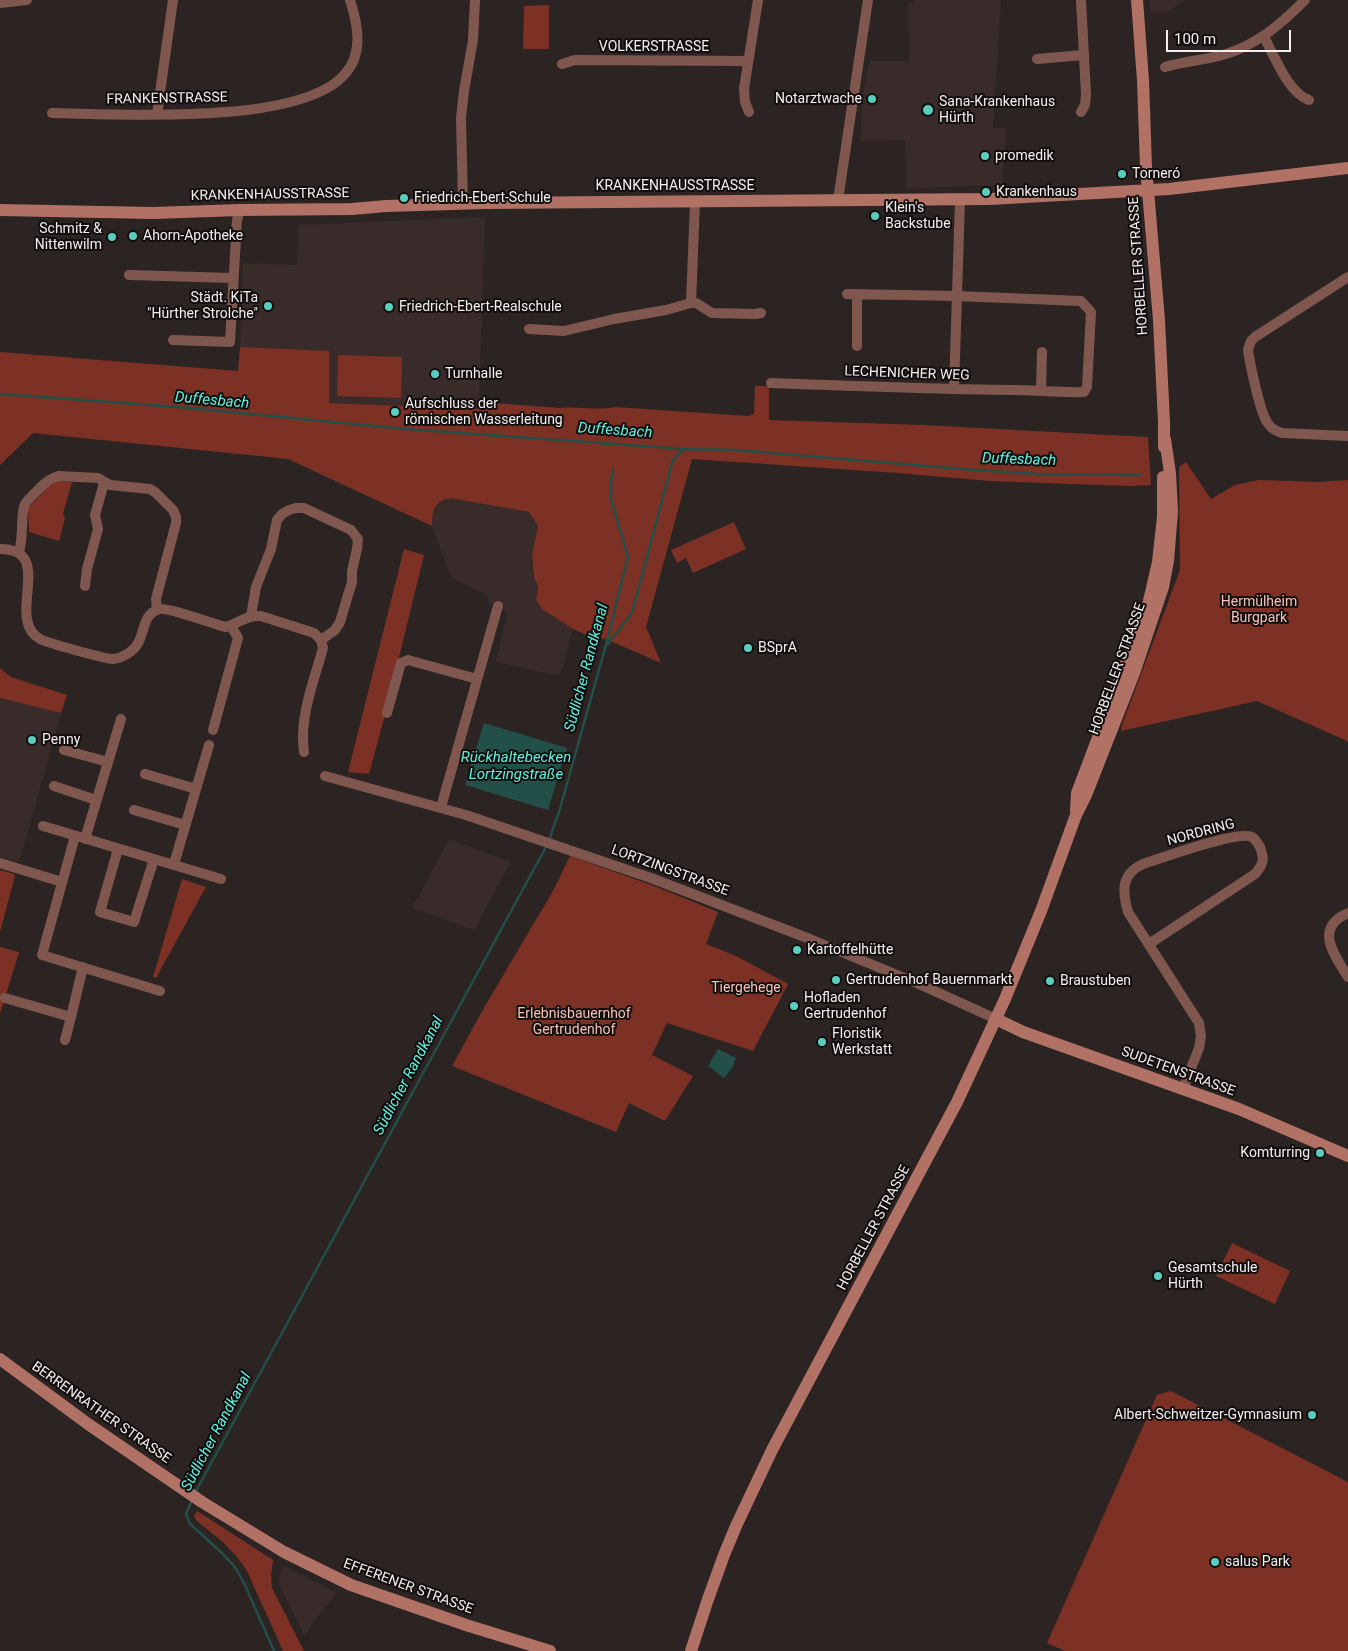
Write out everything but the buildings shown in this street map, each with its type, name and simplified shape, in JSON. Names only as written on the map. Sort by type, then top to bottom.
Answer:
[{"type":"street","points":[[0,3],[27,0]]},
{"type":"street","points":[[157,114],[173,0]]},
{"type":"street","name":"FRANKENSTRASSE","points":[[52,113],[185,114],[234,111],[264,107],[308,97],[334,85],[346,74],[355,58],[358,42],[357,22],[350,0]]},
{"type":"street","points":[[464,203],[460,118],[472,48],[476,15],[475,0]]},
{"type":"street","points":[[749,112],[745,102],[744,90],[758,0]]},
{"type":"street","points":[[838,200],[868,0]]},
{"type":"street","points":[[1081,0],[1086,94],[1085,105],[1081,112]]},
{"type":"street","name":"HORBELLER STRASSE","points":[[691,1651],[724,1555],[772,1450],[957,1102],[996,1019],[1041,911],[1076,815],[1086,795],[1134,673],[1163,587],[1168,561],[1172,512],[1170,473],[1165,439],[1159,320],[1148,191],[1143,80],[1136,0]]},
{"type":"street","points":[[1165,67],[1226,54],[1248,46],[1264,37],[1299,2]]},
{"type":"street","points":[[1264,37],[1296,92],[1302,98],[1309,100]]},
{"type":"street","points":[[1037,59],[1084,55]]},
{"type":"street","name":"VOLKERSTRASSE","points":[[562,64],[575,60],[748,61]]},
{"type":"street","name":"KRANKENHAUSSTRASSE","points":[[0,210],[154,213],[352,209],[464,203],[615,200],[695,202],[960,200],[1148,191],[1348,168]]},
{"type":"street","points":[[954,389],[960,200]]},
{"type":"street","points":[[690,303],[695,202]]},
{"type":"street","points":[[173,340],[230,342],[237,220],[240,210]]},
{"type":"street","points":[[129,275],[233,278]]},
{"type":"street","points":[[1348,278],[1255,337],[1251,341],[1248,350],[1264,416],[1270,427],[1282,433],[1348,436]]},
{"type":"street","points":[[857,346],[852,294],[957,296]]},
{"type":"street","name":"LECHENICHER WEG","points":[[771,383],[1068,392],[1084,392],[1088,387],[1091,312],[1080,301],[957,296]]},
{"type":"street","points":[[529,330],[564,331],[614,319],[666,310],[690,303],[696,303],[712,313],[760,313]]},
{"type":"street","points":[[1041,390],[1042,352]]},
{"type":"street","points":[[19,552],[23,537],[24,507],[26,502],[48,480],[58,476],[98,478],[110,485],[150,489],[166,502],[176,517],[176,524],[156,599],[157,610]]},
{"type":"street","points":[[85,586],[87,569],[98,529],[95,516],[104,483]]},
{"type":"street","points":[[251,616],[256,587],[270,548],[277,520],[289,510],[304,508],[351,530],[358,539],[352,570],[352,582],[340,622],[334,630],[321,640]]},
{"type":"street","points":[[0,549],[19,552],[26,559],[28,568],[26,611],[32,632],[40,639],[112,659],[130,652],[138,644],[150,614],[162,609],[225,627],[251,616],[261,616],[314,633],[321,640],[323,648],[305,715],[302,737],[304,752]]},
{"type":"street","points":[[441,807],[498,606]]},
{"type":"street","points":[[213,730],[238,638],[231,626]]},
{"type":"street","points":[[387,713],[401,663],[408,660],[477,679]]},
{"type":"street","points":[[121,719],[96,800],[62,882],[42,955],[160,991]]},
{"type":"street","points":[[174,864],[209,745]]},
{"type":"street","points":[[64,750],[108,762]]},
{"type":"street","points":[[145,774],[196,790]]},
{"type":"street","name":"LORTZINGSTRASSE","points":[[325,776],[441,807],[651,878],[810,939],[919,984],[996,1019]]},
{"type":"street","points":[[54,786],[96,800]]},
{"type":"street","points":[[134,810],[185,825]]},
{"type":"street","points":[[43,826],[221,879]]},
{"type":"street","name":"NORDRING","points":[[1148,944],[1255,874],[1261,868],[1264,857],[1260,846],[1252,838],[1243,836],[1223,839],[1134,868],[1128,875],[1125,884],[1124,900],[1128,912],[1148,944],[1199,1023],[1201,1036],[1199,1048],[1183,1089]]},
{"type":"street","points":[[118,849],[100,912],[134,922],[154,859]]},
{"type":"street","points":[[0,863],[62,882]]},
{"type":"street","points":[[1348,913],[1337,920],[1331,927],[1329,934],[1331,951],[1348,977]]},
{"type":"street","points":[[65,1040],[83,966]]},
{"type":"street","points":[[4,998],[71,1017]]},
{"type":"street","name":"SUDETENSTRASSE","points":[[996,1019],[1023,1032],[1248,1113],[1348,1156]]},
{"type":"street","name":"BERRENRATHER STRASSE","points":[[0,1359],[88,1424],[186,1491]]},
{"type":"street","name":"EFFERENER STRASSE","points":[[186,1491],[284,1552],[351,1584],[466,1625],[550,1651]]},
{"type":"shaded area","name":"Sana-Krankenhaus Hürth","points":[[914,0],[1001,0],[993,128],[1007,127],[1002,186],[985,185],[906,189],[905,140],[860,141],[863,93],[870,61],[909,61],[908,3],[914,3]]},
{"type":"shaded area","points":[[1150,0],[1184,0],[1170,11],[1151,13]]},
{"type":"shaded area","name":"Friedrich-Ebert-Realschule","points":[[485,217],[479,409],[329,403],[329,351],[240,347],[243,263],[297,265],[298,225]]},
{"type":"shaded area","points":[[451,498],[529,512],[538,526],[532,554],[534,577],[538,585],[536,600],[542,609],[573,629],[560,676],[496,662],[507,614],[501,608],[489,603],[487,595],[451,577],[432,526],[432,518],[438,504],[443,499]]},
{"type":"shaded area","points":[[0,698],[61,713],[20,860],[17,861],[0,857]]},
{"type":"shaded area","points":[[449,839],[511,862],[474,930],[412,908]]},
{"type":"shaded area","points":[[283,1566],[336,1593],[304,1635],[278,1583]]},
{"type":"green space","points":[[549,5],[549,49],[523,49],[524,6]]},
{"type":"green space","points":[[240,347],[329,351],[329,403],[478,409],[479,402],[560,408],[601,409],[615,407],[748,416],[754,414],[755,386],[769,386],[769,420],[922,425],[1148,437],[1151,485],[1129,486],[989,481],[692,459],[646,627],[661,663],[608,640],[589,636],[573,629],[542,609],[536,600],[538,586],[534,577],[532,554],[538,526],[529,512],[450,498],[437,504],[432,526],[288,459],[33,433],[0,465],[0,352],[238,371]]},
{"type":"green space","points":[[338,355],[402,357],[401,398],[337,396]]},
{"type":"green space","name":"Hermülheim Burgpark","points":[[1186,462],[1211,499],[1235,485],[1259,480],[1319,482],[1348,480],[1348,742],[1257,701],[1121,731],[1180,570],[1179,467]]},
{"type":"green space","points":[[57,481],[72,482],[63,514],[65,518],[59,541],[29,532],[28,508],[47,488]]},
{"type":"green space","points":[[734,522],[746,549],[693,573],[686,558],[677,563],[671,550]]},
{"type":"green space","points":[[404,549],[424,555],[385,715],[369,774],[348,772]]},
{"type":"green space","points":[[0,668],[11,677],[67,695],[61,713],[0,698]]},
{"type":"green space","name":"Erlebnisbauernhof Gertrudenhof","points":[[570,856],[654,886],[718,912],[706,944],[738,957],[788,984],[753,1051],[667,1023],[652,1055],[693,1076],[665,1121],[629,1103],[616,1132],[452,1066],[553,891]]},
{"type":"green space","points":[[0,870],[15,876],[0,932]]},
{"type":"green space","points":[[182,879],[206,887],[156,978],[153,977]]},
{"type":"green space","points":[[0,947],[19,952],[0,1014]]},
{"type":"green space","points":[[1232,1243],[1290,1271],[1275,1304],[1216,1276]]},
{"type":"green space","name":"salus Park","points":[[1171,1391],[1348,1482],[1348,1651],[1065,1651],[1047,1643],[1157,1395]]},
{"type":"green space","points":[[197,1511],[273,1560],[272,1588],[304,1651],[283,1651],[247,1571],[224,1543],[197,1521],[194,1516]]},
{"type":"water","name":"Rückhaltebecken Lortzingstraße","points":[[484,723],[567,748],[548,810],[465,785]]},
{"type":"water","points":[[718,1049],[736,1058],[732,1068],[724,1078],[708,1066]]},
{"type":"waterway","name":"Duffesbach","points":[[0,394],[178,407],[405,429],[684,449],[735,450],[974,470],[1038,474],[1140,475]]},
{"type":"waterway","points":[[608,644],[632,613],[672,463],[683,450]]},
{"type":"waterway","name":"Südlicher Randkanal","points":[[549,840],[559,812],[606,645],[628,557],[611,499],[613,470]]},
{"type":"waterway","name":"Südlicher Randkanal","points":[[195,1493],[547,845]]},
{"type":"waterway","name":"Südlicher Randkanal","points":[[192,1500],[186,1514],[190,1524],[235,1567],[274,1651]]},
{"type":"place","name":"Notarztwache","points":[[872,99]]},
{"type":"place","name":"Sana-Krankenhaus Hürth","points":[[928,110]]},
{"type":"place","name":"promedik","points":[[985,156]]},
{"type":"place","name":"Torneró","points":[[1122,174]]},
{"type":"place","name":"Krankenhaus","points":[[986,192]]},
{"type":"place","name":"Friedrich-Ebert-Schule","points":[[404,198]]},
{"type":"place","name":"Klein's Backstube","points":[[875,216]]},
{"type":"place","name":"Ahorn-Apotheke","points":[[133,236]]},
{"type":"place","name":"Schmitz & Nittenwilm","points":[[112,237]]},
{"type":"place","name":"Städt. KiTa \"Hürther Strolche\"","points":[[268,306]]},
{"type":"place","name":"Friedrich-Ebert-Realschule","points":[[389,307]]},
{"type":"place","name":"Turnhalle","points":[[435,374]]},
{"type":"place","name":"Aufschluss der römischen Wasserleitung","points":[[395,412]]},
{"type":"place","name":"BSprA","points":[[748,648]]},
{"type":"place","name":"Penny","points":[[32,740]]},
{"type":"place","name":"Kartoffelhütte","points":[[797,950]]},
{"type":"place","name":"Gertrudenhof Bauernmarkt","points":[[836,980]]},
{"type":"place","name":"Braustuben","points":[[1050,981]]},
{"type":"place","name":"Hofladen Gertrudenhof","points":[[794,1006]]},
{"type":"place","name":"Floristik Werkstatt","points":[[822,1042]]},
{"type":"place","name":"Komturring","points":[[1320,1153]]},
{"type":"place","name":"Gesamtschule Hürth","points":[[1158,1276]]},
{"type":"place","name":"Albert-Schweitzer-Gymnasium","points":[[1312,1415]]},
{"type":"place","name":"salus Park","points":[[1215,1562]]},
{"type":"park label","name":"Tiergehege","points":[[746,988]]}]
